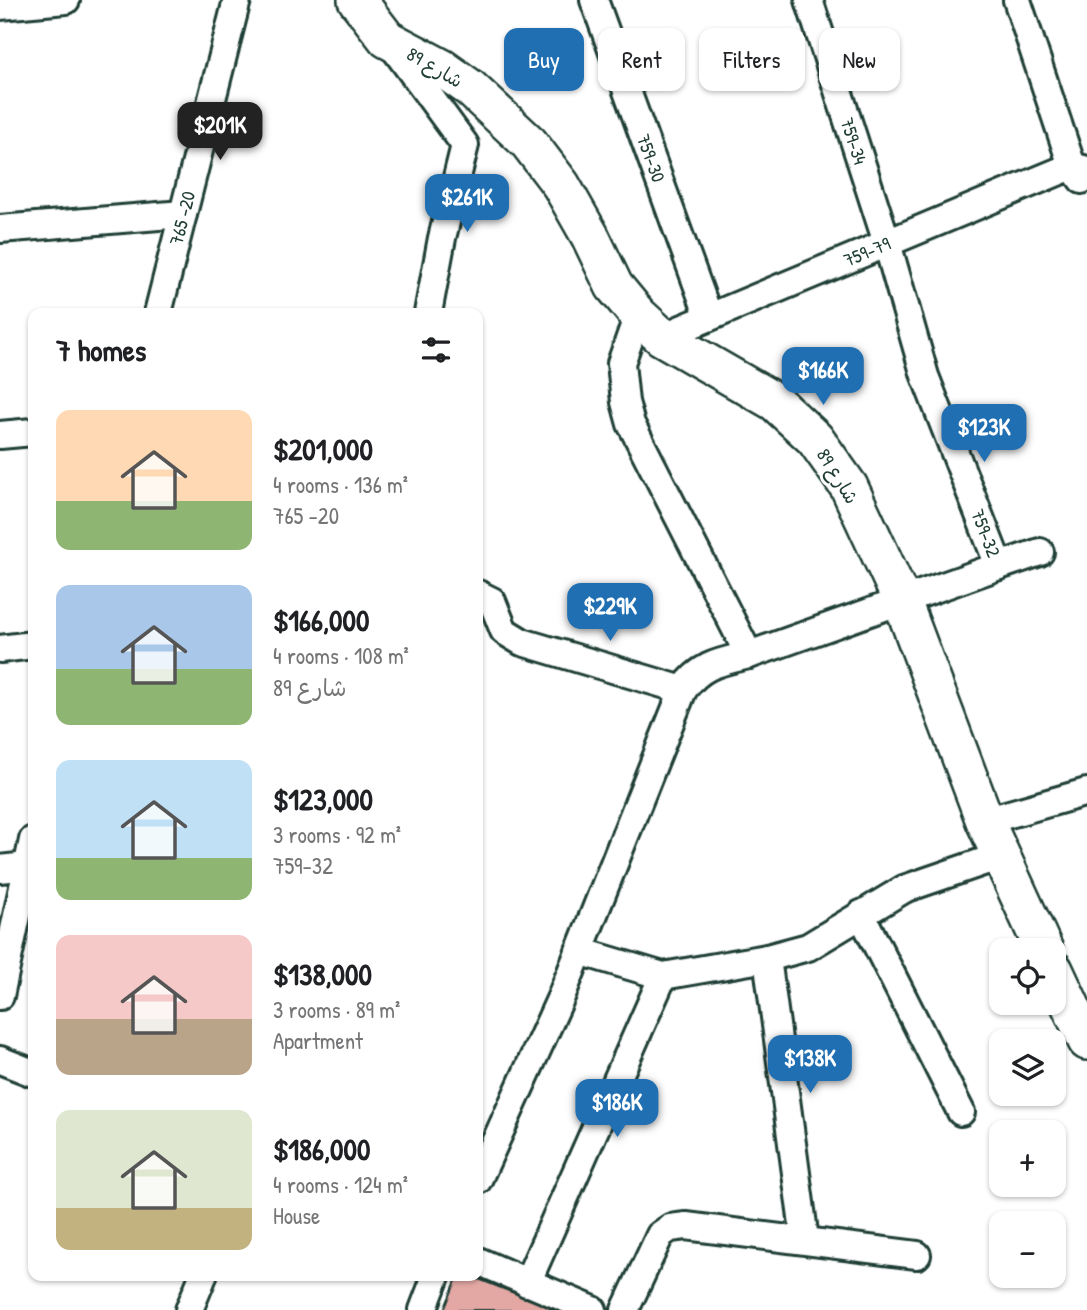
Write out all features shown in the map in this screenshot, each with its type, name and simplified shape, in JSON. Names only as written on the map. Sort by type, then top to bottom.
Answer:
[{"type":"street","points":[[0,6],[66,0]]},
{"type":"street","name":"765 -20","points":[[159,308],[237,0]]},
{"type":"street","points":[[357,0],[465,145],[442,237],[429,308]]},
{"type":"street","name":"759-30","points":[[594,0],[709,317]]},
{"type":"street","name":"759-34","points":[[809,0],[887,243]]},
{"type":"street","points":[[1017,0],[1082,174]]},
{"type":"street","name":"شارع 89","points":[[387,39],[442,68],[470,88],[529,143],[561,185],[614,286],[650,326],[775,402],[815,439],[849,487],[902,601],[985,821],[1038,938]]},
{"type":"street","name":"759-79","points":[[650,326],[709,317],[887,243],[1082,174]]},
{"type":"street","points":[[0,229],[183,214]]},
{"type":"street","name":"759-32","points":[[683,690],[692,677],[709,665],[749,654],[999,566],[925,376],[887,243]]},
{"type":"street","points":[[650,326],[621,363],[625,402],[631,424],[749,654]]},
{"type":"street","points":[[0,435],[28,432]]},
{"type":"street","points":[[999,566],[1040,552]]},
{"type":"street","points":[[483,596],[492,601],[504,631],[522,642],[683,690],[561,997],[483,1169]]},
{"type":"street","points":[[0,649],[28,646]]},
{"type":"street","points":[[985,821],[1087,792]]},
{"type":"street","points":[[579,951],[663,976],[767,958],[808,947],[904,890],[1000,856]]},
{"type":"street","points":[[0,996],[28,862]]},
{"type":"street","points":[[0,869],[27,866]]},
{"type":"street","points":[[862,914],[961,1112]]},
{"type":"street","points":[[767,958],[805,1240]]},
{"type":"street","points":[[527,1283],[663,976]]},
{"type":"street","points":[[1066,996],[1087,1041]]},
{"type":"street","points":[[0,1060],[28,1071]]},
{"type":"street","points":[[625,1310],[660,1235],[670,1228],[686,1226],[917,1255]]},
{"type":"street","points":[[483,1263],[593,1310]]},
{"type":"street","points":[[189,1310],[201,1281]]},
{"type":"street","points":[[423,1310],[434,1281]]},
{"type":"building","points":[[456,1281],[483,1281],[557,1310],[444,1310]]}]
